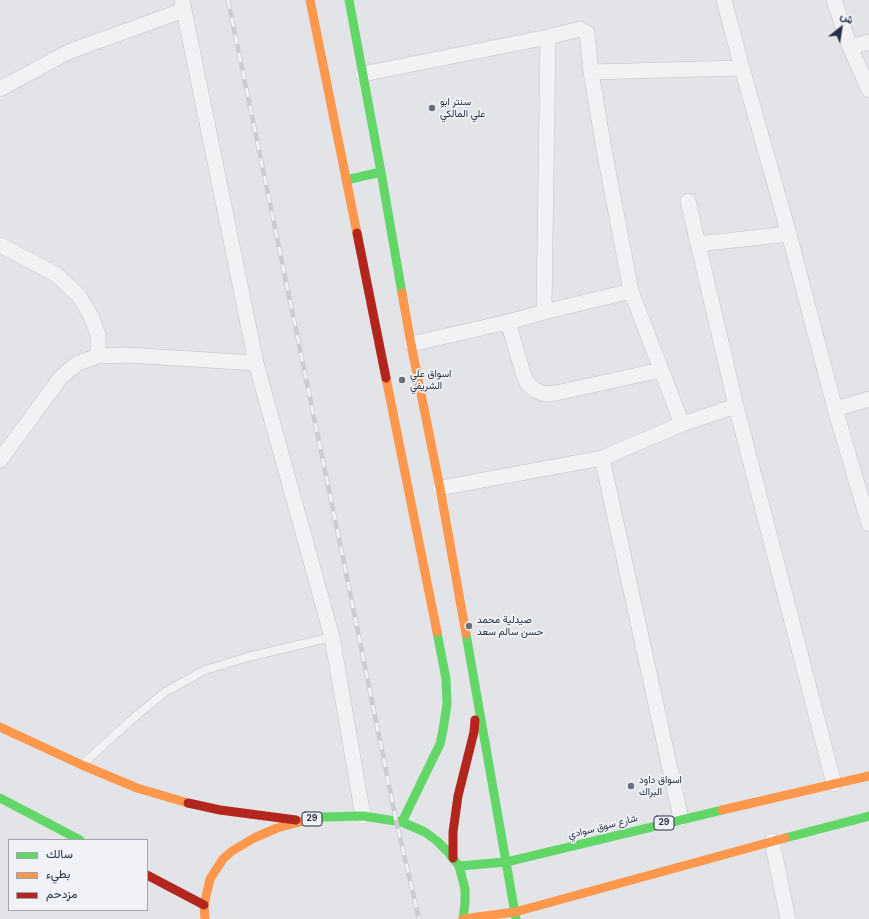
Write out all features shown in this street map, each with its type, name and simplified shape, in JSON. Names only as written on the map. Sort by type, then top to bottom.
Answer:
[{"type":"street","points":[[310,0],[446,679],[447,704],[444,730],[440,744],[402,822]]},
{"type":"street","points":[[349,0],[411,344],[440,488],[515,916]]},
{"type":"street","points":[[724,0],[789,234],[835,409],[869,524]]},
{"type":"street","points":[[834,0],[850,47],[869,90]]},
{"type":"street","points":[[0,89],[68,52],[183,5],[256,362],[332,637],[363,816]]},
{"type":"street","points":[[363,74],[548,37],[580,29],[587,33],[591,72],[631,291],[682,424]]},
{"type":"street","points":[[544,312],[548,37]]},
{"type":"street","points":[[850,47],[869,42]]},
{"type":"street","points":[[591,72],[742,68]]},
{"type":"street","points":[[346,180],[381,172]]},
{"type":"street","points":[[688,201],[736,406],[834,784]]},
{"type":"street","points":[[698,244],[789,234]]},
{"type":"street","points":[[0,245],[56,275],[78,296],[91,316],[98,335],[98,356]]},
{"type":"street","points":[[411,344],[508,322],[631,291]]},
{"type":"street","points":[[508,322],[527,383],[535,390],[545,394],[556,393],[661,370]]},
{"type":"street","points":[[0,460],[61,377],[78,363],[98,356],[128,355],[256,362]]},
{"type":"street","points":[[835,409],[869,399]]},
{"type":"street","points":[[440,488],[602,458],[682,424],[736,406]]},
{"type":"street","points":[[602,458],[681,819]]},
{"type":"street","points":[[453,858],[453,832],[458,796],[474,732],[477,698]]},
{"type":"street","points":[[0,727],[82,765],[138,788],[176,800],[220,810],[301,821]]},
{"type":"street","name":"شارع سوق سوادي","points":[[459,866],[506,862],[681,819],[869,776]]},
{"type":"street","points":[[0,798],[78,839]]},
{"type":"street","name":"29","points":[[205,919],[204,905],[206,890],[210,879],[223,859],[232,851],[254,838],[277,828],[301,821],[324,817],[363,816],[402,822],[425,832],[447,851],[459,866],[465,889],[463,919],[515,916],[772,841],[869,816]]},
{"type":"street","points":[[772,841],[788,919]]},
{"type":"street","points":[[148,876],[204,905]]},
{"type":"lane","points":[[82,765],[130,720],[165,692],[205,670],[248,657],[332,637]]},
{"type":"railway","points":[[228,0],[396,820],[419,919]]},
{"type":"traffic: fast","points":[[349,0],[402,293]]},
{"type":"traffic: fast","points":[[346,180],[381,172]]},
{"type":"traffic: fast","points":[[402,822],[440,744],[443,730],[447,704],[446,679],[437,632]]},
{"type":"traffic: fast","points":[[466,634],[516,919]]},
{"type":"traffic: fast","points":[[0,798],[78,839]]},
{"type":"traffic: fast","points":[[459,866],[506,862],[722,810]]},
{"type":"traffic: fast","points":[[307,820],[323,817],[363,816],[402,822],[425,832],[437,841],[459,866],[465,889],[463,919]]},
{"type":"traffic: fast","points":[[785,838],[869,816]]},
{"type":"traffic: slow","points":[[310,0],[357,233]]},
{"type":"traffic: slow","points":[[402,293],[440,488],[466,634]]},
{"type":"traffic: slow","points":[[386,378],[437,632]]},
{"type":"traffic: slow","points":[[0,727],[82,765],[137,788],[188,803]]},
{"type":"traffic: slow","points":[[722,810],[869,776]]},
{"type":"traffic: slow","points":[[205,919],[204,905],[210,879],[223,859],[232,851],[254,838],[277,828],[307,820]]},
{"type":"traffic: slow","points":[[463,919],[515,912],[785,838]]},
{"type":"traffic: jam","points":[[357,233],[386,378]]},
{"type":"traffic: jam","points":[[453,858],[453,832],[458,796],[474,732],[475,720]]},
{"type":"traffic: jam","points":[[188,803],[220,810],[296,820]]},
{"type":"traffic: jam","points":[[148,876],[204,905]]},
{"type":"place","name":"سنتر ابو علي المالكي","points":[[432,108]]},
{"type":"place","name":"اسواق علي الشريفي","points":[[402,380]]},
{"type":"place","name":"صيدلية محمد حسن سالم سعد","points":[[469,626]]},
{"type":"place","name":"اسواق داود البراك","points":[[631,786]]}]
